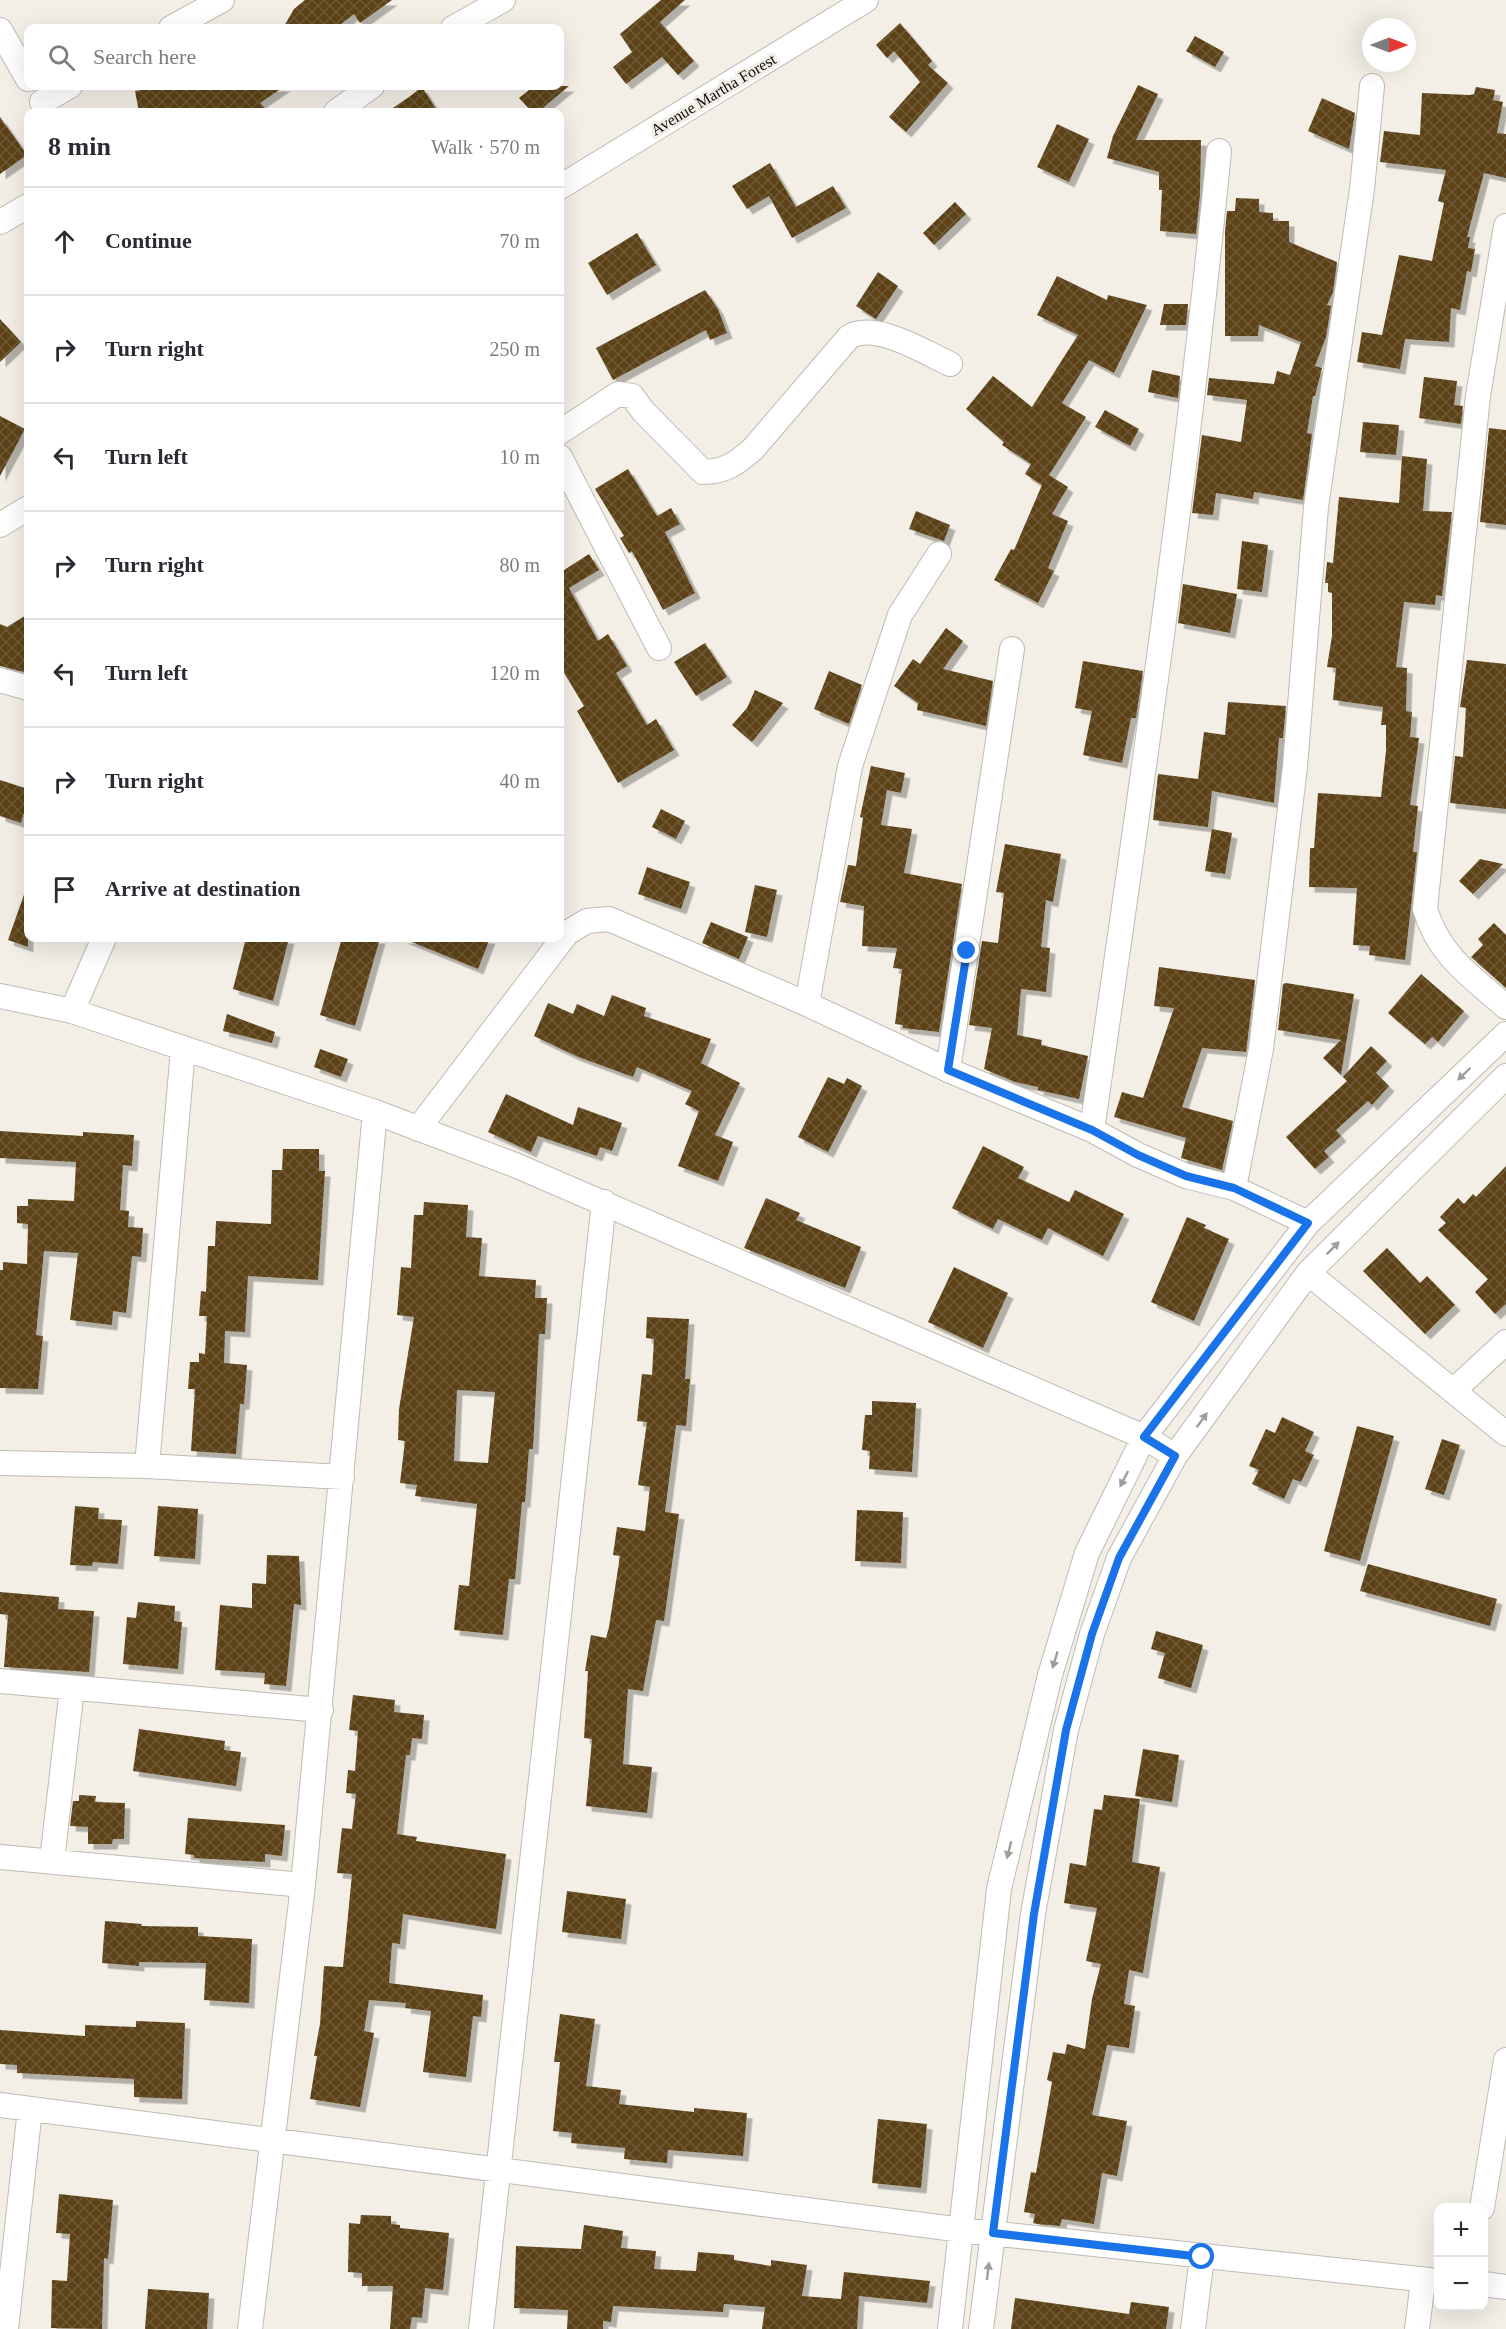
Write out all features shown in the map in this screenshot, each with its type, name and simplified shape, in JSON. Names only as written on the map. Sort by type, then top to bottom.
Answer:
[{"type":"street","points":[[178,24],[222,0]]},
{"type":"street","points":[[460,24],[503,0]]},
{"type":"street","name":"Avenue Martha Forest","points":[[564,185],[866,0]]},
{"type":"street","points":[[0,30],[24,72]]},
{"type":"street","points":[[1234,1188],[1261,1049],[1295,766],[1316,507],[1362,189],[1372,86]]},
{"type":"street","points":[[41,100],[62,90]]},
{"type":"street","points":[[342,108],[366,90]]},
{"type":"street","points":[[1092,1130],[1164,628],[1198,363],[1219,151]]},
{"type":"street","points":[[0,222],[24,208]]},
{"type":"street","points":[[1506,226],[1478,396],[1425,909],[1432,933],[1448,955],[1506,1007]]},
{"type":"street","points":[[564,429],[618,394],[632,396],[643,411],[703,472],[720,472],[737,464],[753,449],[849,337],[859,331],[878,332],[950,364]]},
{"type":"street","points":[[564,465],[659,648]]},
{"type":"street","points":[[0,525],[24,510]]},
{"type":"street","points":[[807,1004],[850,766],[900,615],[939,554]]},
{"type":"street","points":[[948,1070],[1012,649]]},
{"type":"street","points":[[0,680],[24,687]]},
{"type":"street","points":[[564,937],[587,921],[609,919],[807,1004],[948,1070],[1092,1130],[1138,1155],[1186,1176],[1234,1188],[1308,1223]]},
{"type":"street","points":[[72,1011],[102,942]]},
{"type":"street","points":[[418,1129],[560,942]]},
{"type":"street","points":[[0,996],[72,1011],[375,1112],[604,1202],[1144,1437],[1175,1456]]},
{"type":"street","points":[[950,2329],[999,1889],[1050,1675],[1087,1553],[1144,1437],[1308,1223],[1506,1034]]},
{"type":"street","points":[[147,1466],[183,1049]]},
{"type":"street","points":[[981,2329],[1034,1914],[1066,1730],[1092,1634],[1119,1558],[1175,1456],[1308,1273],[1506,1076]]},
{"type":"street","points":[[250,2329],[274,2140],[321,1710],[375,1112]]},
{"type":"street","points":[[481,2329],[604,1202]]},
{"type":"street","points":[[1308,1273],[1506,1434]]},
{"type":"street","points":[[1453,1391],[1506,1342]]},
{"type":"street","points":[[0,1463],[147,1466],[342,1477]]},
{"type":"street","points":[[0,1681],[321,1710]]},
{"type":"street","points":[[52,1862],[72,1688]]},
{"type":"street","points":[[0,1857],[303,1885]]},
{"type":"street","points":[[1483,2203],[1506,2060]]},
{"type":"street","points":[[0,2105],[962,2230],[1431,2281],[1417,2329]]},
{"type":"street","points":[[6,2329],[30,2109]]},
{"type":"street","points":[[1193,2329],[1202,2257]]},
{"type":"street","points":[[1488,2285],[1506,2287]]},
{"type":"building","points":[[305,0],[392,0],[360,23],[354,14],[341,24],[285,24],[294,9]]},
{"type":"building","points":[[661,0],[685,0],[660,22],[694,61],[678,75],[662,57],[626,84],[613,67],[632,52],[620,34]]},
{"type":"building","points":[[900,23],[932,61],[928,65],[948,83],[906,132],[889,117],[920,82],[894,51],[887,58],[876,45]]},
{"type":"building","points":[[1195,36],[1224,52],[1215,67],[1186,51]]},
{"type":"building","points":[[1138,85],[1158,94],[1136,140],[1201,140],[1200,194],[1196,234],[1160,231],[1162,190],[1159,190],[1159,172],[1107,158],[1113,136]]},
{"type":"building","points":[[564,86],[569,86],[543,108],[528,108],[519,98],[529,90],[564,90]]},
{"type":"building","points":[[1476,87],[1495,90],[1493,100],[1503,102],[1497,133],[1506,134],[1506,178],[1484,173],[1467,237],[1470,237],[1468,248],[1475,249],[1471,272],[1467,271],[1460,310],[1451,308],[1449,342],[1405,339],[1400,369],[1357,362],[1362,332],[1382,335],[1399,255],[1432,261],[1444,203],[1438,201],[1446,170],[1380,162],[1384,131],[1420,135],[1422,93],[1470,95],[1474,94]]},
{"type":"building","points":[[279,90],[260,103],[265,108],[138,108],[135,91]]},
{"type":"building","points":[[418,90],[424,90],[435,108],[393,108]]},
{"type":"building","points":[[1322,98],[1355,113],[1349,149],[1308,131]]},
{"type":"building","points":[[0,117],[24,151],[24,157],[0,174]]},
{"type":"building","points":[[1057,124],[1089,139],[1069,182],[1037,167]]},
{"type":"building","points":[[770,163],[796,207],[833,186],[846,208],[792,238],[769,196],[747,209],[732,186]]},
{"type":"building","points":[[1236,198],[1259,199],[1259,212],[1273,213],[1273,221],[1289,221],[1289,242],[1337,262],[1333,292],[1327,305],[1331,306],[1326,337],[1315,366],[1322,368],[1315,396],[1313,396],[1307,433],[1312,434],[1303,500],[1254,492],[1253,499],[1216,493],[1213,515],[1192,513],[1202,435],[1241,442],[1247,400],[1207,395],[1209,378],[1274,384],[1277,371],[1290,375],[1301,342],[1259,325],[1258,336],[1225,336],[1225,231],[1227,211],[1235,211]]},
{"type":"building","points":[[955,202],[966,214],[934,245],[923,233]]},
{"type":"building","points":[[637,233],[656,265],[607,295],[588,263]]},
{"type":"building","points":[[878,272],[898,286],[876,319],[856,306]]},
{"type":"building","points":[[1057,276],[1107,300],[1108,295],[1147,305],[1114,373],[1089,360],[1062,403],[1086,417],[1049,475],[1068,487],[1052,514],[1068,521],[1048,568],[1054,571],[1038,603],[994,580],[1011,549],[1014,550],[1042,485],[1025,474],[1031,464],[1002,445],[1004,442],[966,409],[993,376],[1032,407],[1078,335],[1037,315]]},
{"type":"building","points":[[705,290],[718,309],[727,333],[710,340],[706,330],[613,380],[596,348]]},
{"type":"building","points":[[1164,304],[1188,304],[1186,325],[1160,325]]},
{"type":"building","points":[[0,319],[21,342],[0,362]]},
{"type":"building","points":[[1152,370],[1180,376],[1178,398],[1148,392]]},
{"type":"building","points":[[1424,377],[1457,381],[1454,405],[1463,406],[1461,424],[1419,418]]},
{"type":"building","points":[[1105,410],[1139,429],[1130,446],[1095,427]]},
{"type":"building","points":[[0,416],[24,428],[24,431],[0,476]]},
{"type":"building","points":[[1363,422],[1399,425],[1396,455],[1360,452]]},
{"type":"building","points":[[1489,428],[1506,430],[1506,525],[1480,522]]},
{"type":"building","points":[[1402,456],[1427,459],[1423,511],[1452,512],[1442,596],[1436,595],[1435,605],[1404,602],[1396,667],[1407,668],[1406,711],[1412,712],[1410,737],[1419,738],[1410,805],[1418,806],[1413,852],[1417,852],[1405,960],[1369,955],[1370,946],[1353,945],[1357,888],[1309,887],[1310,848],[1314,848],[1318,793],[1381,797],[1386,751],[1386,725],[1381,725],[1383,707],[1333,700],[1336,668],[1327,667],[1332,636],[1332,593],[1328,592],[1328,583],[1325,583],[1327,562],[1333,563],[1339,497],[1399,503]]},
{"type":"building","points":[[628,469],[657,516],[671,508],[680,524],[665,532],[695,593],[663,610],[632,551],[629,553],[620,538],[624,536],[595,489]]},
{"type":"building","points":[[916,511],[950,525],[944,541],[909,529]]},
{"type":"building","points":[[1242,541],[1268,545],[1262,592],[1237,589]]},
{"type":"building","points":[[589,554],[599,570],[569,588],[598,641],[608,634],[627,666],[616,673],[647,725],[656,719],[674,750],[618,783],[577,711],[584,706],[564,673],[564,570]]},
{"type":"building","points":[[1183,584],[1237,594],[1230,633],[1178,623]]},
{"type":"building","points":[[24,616],[24,672],[0,666],[0,624],[7,627]]},
{"type":"building","points":[[946,628],[963,641],[943,669],[993,681],[986,726],[917,710],[918,703],[894,686],[913,659],[920,664]]},
{"type":"building","points":[[705,643],[727,677],[696,696],[674,662]]},
{"type":"building","points":[[1467,660],[1506,664],[1506,809],[1450,803],[1455,756],[1463,757],[1466,708],[1460,707]]},
{"type":"building","points":[[1083,661],[1143,671],[1136,718],[1131,718],[1122,763],[1083,755],[1092,711],[1075,708]]},
{"type":"building","points":[[829,671],[862,685],[849,724],[814,709]]},
{"type":"building","points":[[755,690],[783,703],[752,742],[732,725],[747,708]]},
{"type":"building","points":[[1228,702],[1286,706],[1283,738],[1279,738],[1274,803],[1212,791],[1208,827],[1153,820],[1158,774],[1198,779],[1204,732],[1225,735]]},
{"type":"building","points":[[871,766],[905,773],[901,793],[887,790],[881,825],[912,829],[904,873],[962,884],[939,1032],[903,1028],[903,1025],[895,1024],[902,969],[893,968],[897,948],[862,946],[864,906],[840,902],[848,865],[856,866],[863,818],[860,817]]},
{"type":"building","points":[[0,780],[24,788],[24,813],[21,823],[0,816]]},
{"type":"building","points":[[661,809],[685,821],[676,839],[652,827]]},
{"type":"building","points":[[1212,829],[1232,833],[1225,874],[1205,871]]},
{"type":"building","points":[[1005,844],[1061,854],[1053,902],[1046,900],[1041,947],[1050,948],[1046,992],[1021,989],[1017,1035],[1042,1040],[1041,1045],[1088,1056],[1079,1099],[1038,1090],[1038,1087],[1015,1082],[984,1069],[992,1028],[969,1025],[982,941],[998,943],[1004,893],[996,892]]},
{"type":"building","points":[[1480,859],[1503,864],[1473,894],[1459,881]]},
{"type":"building","points":[[647,867],[690,882],[681,909],[638,894]]},
{"type":"building","points":[[755,885],[777,890],[767,937],[745,932]]},
{"type":"building","points":[[24,895],[24,942],[28,942],[28,947],[8,940]]},
{"type":"building","points":[[711,922],[748,937],[739,959],[702,943]]},
{"type":"building","points":[[1494,923],[1506,935],[1506,988],[1471,957],[1483,945],[1478,939]]},
{"type":"building","points":[[245,942],[288,942],[273,1001],[233,989]]},
{"type":"building","points":[[341,942],[379,942],[355,1026],[320,1015]]},
{"type":"building","points":[[412,942],[488,942],[478,969]]},
{"type":"building","points":[[1159,967],[1255,980],[1246,1052],[1202,1048],[1182,1107],[1233,1121],[1222,1170],[1181,1158],[1186,1138],[1114,1117],[1122,1092],[1143,1098],[1174,1008],[1154,1006]]},
{"type":"building","points":[[1421,974],[1464,1011],[1438,1042],[1432,1037],[1425,1044],[1388,1013]]},
{"type":"building","points":[[1283,984],[1354,994],[1341,1075],[1323,1058],[1341,1040],[1278,1030]]},
{"type":"building","points":[[612,995],[646,1008],[644,1016],[711,1039],[701,1063],[740,1083],[715,1135],[733,1142],[718,1181],[678,1166],[699,1111],[685,1104],[692,1091],[637,1067],[633,1077],[576,1056],[534,1036],[548,1003],[573,1014],[577,1004],[604,1016]]},
{"type":"building","points":[[227,1014],[275,1032],[272,1043],[223,1031]]},
{"type":"building","points":[[1371,1046],[1387,1061],[1376,1073],[1389,1086],[1372,1105],[1368,1101],[1336,1130],[1341,1136],[1324,1151],[1329,1157],[1315,1169],[1286,1137],[1347,1081],[1343,1077]]},
{"type":"building","points":[[320,1049],[348,1059],[341,1077],[314,1067]]},
{"type":"building","points":[[828,1077],[844,1084],[847,1078],[862,1086],[828,1152],[798,1137]]},
{"type":"building","points":[[506,1094],[573,1125],[578,1107],[622,1123],[612,1151],[600,1147],[597,1156],[538,1136],[531,1152],[488,1132]]},
{"type":"building","points":[[0,1131],[83,1136],[83,1132],[134,1135],[132,1166],[123,1165],[120,1210],[129,1211],[128,1227],[143,1228],[141,1257],[132,1256],[126,1313],[113,1311],[112,1325],[70,1320],[78,1253],[44,1251],[36,1335],[43,1336],[38,1389],[0,1388],[0,1270],[3,1270],[3,1262],[27,1264],[28,1224],[17,1223],[17,1206],[28,1206],[28,1199],[74,1201],[76,1162],[0,1158]]},
{"type":"building","points":[[983,1146],[1024,1167],[1018,1178],[1069,1202],[1075,1190],[1124,1214],[1103,1256],[1048,1228],[1042,1240],[998,1219],[993,1229],[952,1208]]},
{"type":"building","points":[[283,1149],[319,1149],[319,1171],[325,1171],[318,1280],[248,1276],[245,1332],[225,1331],[224,1363],[247,1365],[244,1404],[240,1404],[236,1454],[191,1451],[195,1389],[188,1389],[190,1362],[199,1362],[199,1353],[205,1354],[207,1316],[199,1316],[201,1291],[206,1292],[208,1246],[215,1246],[216,1221],[271,1224],[272,1170],[282,1170]]},
{"type":"building","points":[[1506,1166],[1506,1304],[1495,1314],[1475,1292],[1488,1279],[1438,1230],[1446,1223],[1440,1217],[1458,1198],[1464,1204],[1473,1194],[1476,1197]]},
{"type":"building","points":[[766,1198],[800,1213],[796,1220],[861,1247],[845,1288],[744,1248]]},
{"type":"building","points":[[424,1202],[468,1205],[466,1237],[482,1238],[479,1276],[536,1280],[535,1298],[547,1298],[545,1334],[539,1334],[533,1449],[529,1449],[515,1579],[509,1579],[503,1635],[454,1630],[459,1585],[469,1586],[477,1504],[415,1496],[417,1485],[400,1483],[405,1441],[398,1440],[399,1409],[414,1317],[397,1315],[401,1267],[411,1268],[414,1215],[423,1215]],"holes":[[[457,1390],[495,1392],[488,1463],[454,1461]]]},
{"type":"building","points":[[1187,1217],[1206,1225],[1204,1228],[1229,1239],[1194,1321],[1151,1302]]},
{"type":"building","points":[[1387,1248],[1420,1283],[1427,1276],[1455,1305],[1425,1334],[1363,1271]]},
{"type":"building","points":[[954,1267],[1008,1293],[983,1348],[928,1322]]},
{"type":"building","points":[[647,1317],[689,1319],[685,1379],[690,1379],[686,1426],[676,1425],[665,1512],[679,1514],[664,1621],[656,1620],[643,1691],[628,1689],[623,1764],[652,1767],[647,1813],[586,1806],[592,1739],[584,1738],[588,1671],[585,1671],[591,1635],[606,1638],[609,1627],[620,1556],[613,1555],[617,1527],[645,1531],[650,1487],[638,1485],[647,1422],[637,1421],[642,1374],[652,1375],[654,1339],[646,1338]]},
{"type":"building","points":[[872,1401],[916,1403],[912,1472],[869,1469],[870,1451],[862,1450],[865,1415],[872,1415]]},
{"type":"building","points":[[1282,1417],[1314,1432],[1305,1451],[1314,1455],[1301,1482],[1293,1479],[1284,1499],[1252,1484],[1259,1470],[1249,1466],[1266,1429],[1275,1433]]},
{"type":"building","points":[[1357,1426],[1394,1436],[1360,1561],[1324,1551]]},
{"type":"building","points":[[1442,1439],[1460,1445],[1444,1495],[1425,1489]]},
{"type":"building","points":[[75,1506],[99,1508],[98,1519],[122,1520],[118,1564],[93,1562],[92,1566],[70,1565]]},
{"type":"building","points":[[158,1506],[198,1509],[195,1559],[154,1556]]},
{"type":"building","points":[[857,1510],[903,1512],[901,1563],[855,1561]]},
{"type":"building","points":[[267,1555],[299,1556],[301,1605],[294,1604],[286,1686],[264,1684],[265,1673],[215,1670],[220,1605],[252,1608],[252,1583],[266,1584]]},
{"type":"building","points":[[1368,1564],[1497,1599],[1490,1626],[1360,1591]]},
{"type":"building","points":[[0,1592],[59,1597],[58,1609],[94,1611],[89,1672],[4,1667],[8,1615],[0,1614]]},
{"type":"building","points":[[138,1602],[175,1606],[174,1621],[182,1622],[178,1669],[123,1664],[127,1617],[136,1618]]},
{"type":"building","points":[[1156,1631],[1203,1645],[1191,1688],[1158,1678],[1165,1653],[1151,1649]]},
{"type":"building","points":[[353,1695],[395,1700],[394,1712],[424,1715],[422,1739],[412,1738],[410,1755],[406,1755],[397,1834],[417,1837],[416,1841],[506,1854],[496,1929],[403,1914],[400,1944],[392,1943],[389,1983],[483,1995],[481,2017],[473,2016],[466,2077],[423,2072],[431,2011],[405,2008],[406,2003],[369,2000],[364,2031],[374,2033],[360,2107],[310,2099],[317,2056],[314,2056],[320,2024],[324,1966],[343,1967],[352,1874],[337,1873],[342,1828],[352,1829],[356,1794],[346,1793],[348,1770],[355,1771],[358,1731],[349,1730]]},
{"type":"building","points":[[139,1729],[225,1741],[224,1750],[241,1752],[236,1786],[133,1771]]},
{"type":"building","points":[[1143,1749],[1179,1755],[1172,1802],[1135,1796]]},
{"type":"building","points":[[79,1795],[96,1796],[95,1802],[125,1803],[124,1839],[113,1839],[112,1844],[88,1844],[88,1827],[70,1826],[73,1801],[79,1801]]},
{"type":"building","points":[[1104,1795],[1140,1799],[1132,1862],[1160,1867],[1143,1973],[1129,1970],[1124,2004],[1135,2006],[1129,2048],[1107,2045],[1092,2115],[1127,2121],[1117,2176],[1102,2173],[1094,2224],[1062,2219],[1060,2226],[1037,2224],[1033,2223],[1035,2214],[1024,2212],[1031,2172],[1036,2173],[1052,2082],[1047,2080],[1053,2052],[1065,2054],[1067,2044],[1085,2049],[1092,1999],[1101,1964],[1086,1961],[1097,1908],[1064,1903],[1070,1863],[1086,1866],[1094,1809],[1102,1810]]},
{"type":"building","points":[[188,1818],[285,1825],[282,1856],[265,1854],[265,1862],[194,1858],[194,1855],[185,1854]]},
{"type":"building","points":[[567,1891],[626,1899],[621,1939],[562,1932]]},
{"type":"building","points":[[105,1921],[142,1924],[141,1926],[198,1927],[198,1936],[252,1939],[249,2003],[204,2000],[206,1963],[139,1962],[139,1966],[102,1963]]},
{"type":"building","points":[[560,2014],[595,2019],[586,2086],[621,2090],[619,2104],[694,2112],[694,2108],[747,2113],[743,2156],[668,2150],[667,2163],[624,2159],[625,2148],[571,2143],[572,2133],[553,2131],[560,2062],[554,2062]]},
{"type":"building","points":[[136,2021],[185,2023],[182,2099],[134,2097],[134,2079],[17,2073],[17,2065],[0,2064],[0,2030],[85,2036],[85,2025],[136,2027]]},
{"type":"building","points":[[878,2119],[927,2124],[921,2188],[872,2183]]},
{"type":"building","points":[[59,2194],[113,2200],[108,2259],[104,2258],[102,2329],[51,2328],[52,2280],[67,2281],[70,2234],[56,2233]]},
{"type":"building","points":[[361,2215],[391,2216],[391,2224],[400,2225],[400,2228],[449,2233],[443,2290],[425,2288],[422,2318],[412,2317],[410,2329],[390,2329],[393,2286],[362,2286],[362,2273],[348,2272],[349,2223],[360,2224]]},
{"type":"building","points":[[584,2225],[623,2231],[621,2248],[656,2251],[654,2269],[696,2271],[698,2252],[734,2255],[734,2260],[771,2266],[771,2260],[807,2265],[802,2296],[841,2299],[844,2272],[930,2281],[927,2303],[859,2296],[857,2329],[762,2329],[765,2307],[724,2304],[723,2312],[613,2306],[611,2322],[603,2321],[603,2329],[567,2329],[568,2310],[514,2308],[516,2246],[581,2249]]},
{"type":"building","points":[[148,2289],[209,2293],[207,2329],[145,2329]]},
{"type":"building","points":[[1015,2298],[1129,2314],[1131,2302],[1169,2307],[1166,2329],[1011,2329]]},
{"type":"route","points":[[967,951],[948,1070],[1092,1130],[1138,1155],[1186,1176],[1234,1188],[1308,1223],[1144,1437],[1175,1456],[1119,1558],[1092,1634],[1066,1730],[1034,1914],[993,2233],[1202,2257]]}]
